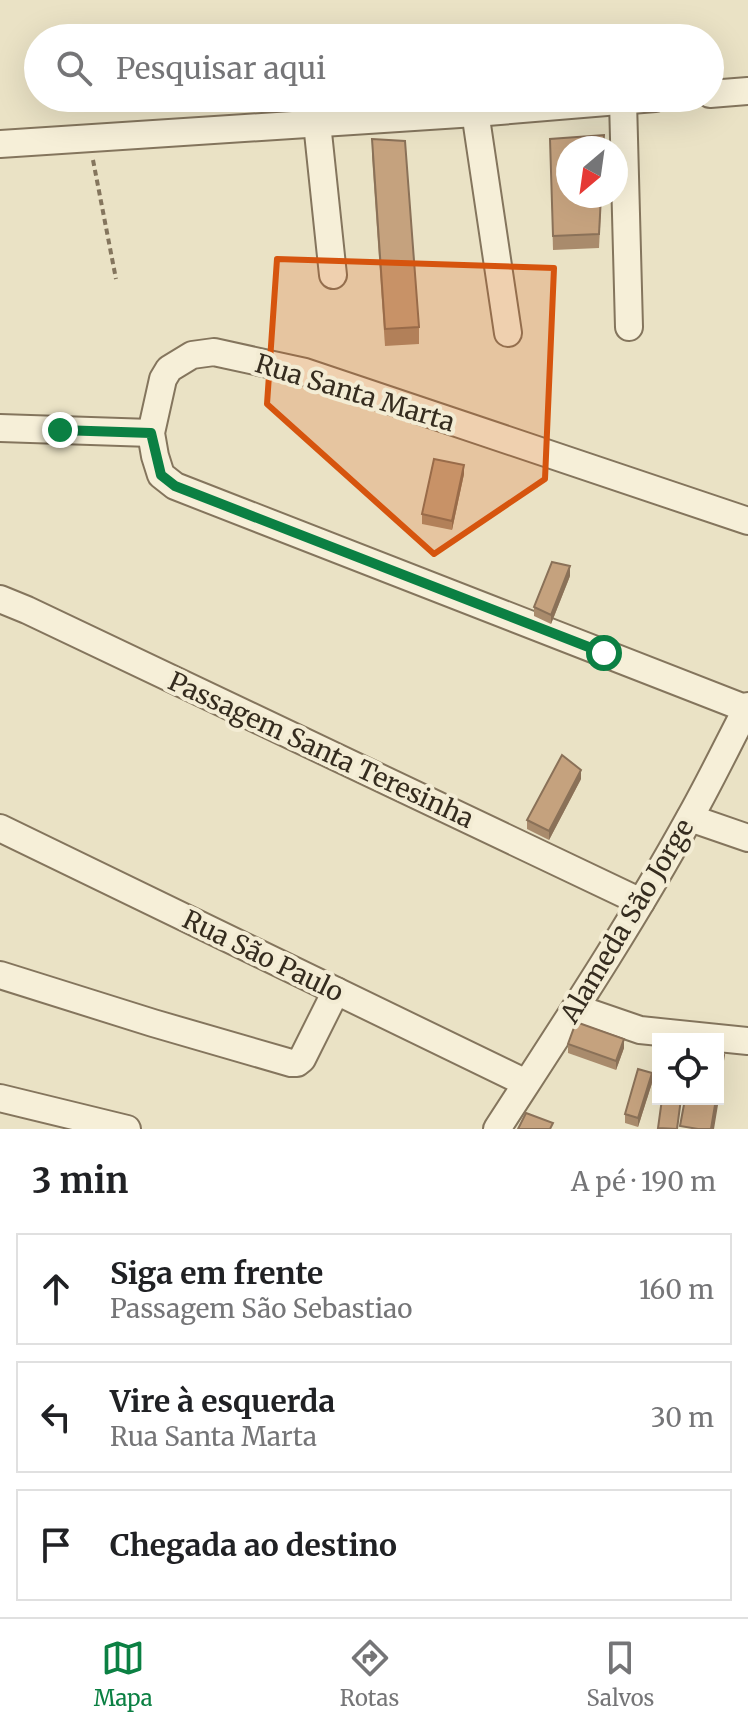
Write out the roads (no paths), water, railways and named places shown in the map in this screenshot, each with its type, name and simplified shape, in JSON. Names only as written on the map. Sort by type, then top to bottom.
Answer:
[{"type":"street","points":[[724,93],[748,91]]},
{"type":"street","points":[[0,144],[317,123],[413,112]]},
{"type":"street","points":[[475,112],[508,333]]},
{"type":"street","points":[[623,112],[629,327]]},
{"type":"street","points":[[317,123],[333,275]]},
{"type":"street","name":"Rua Santa Marta","points":[[151,433],[163,379],[169,369],[192,355],[214,352],[305,372],[748,521]]},
{"type":"street","points":[[0,428],[151,433],[161,475],[175,486],[747,708]]},
{"type":"street","name":"Passagem Santa Teresinha","points":[[0,599],[641,902]]},
{"type":"street","name":"Alameda São Jorge","points":[[497,1129],[641,902],[690,818],[747,708]]},
{"type":"street","points":[[690,818],[748,838]]},
{"type":"street","name":"Rua São Paulo","points":[[0,828],[526,1083]]},
{"type":"street","points":[[0,975],[291,1063],[302,1059],[336,991]]},
{"type":"street","points":[[576,1008],[640,1030],[748,1041]]},
{"type":"street","points":[[0,1098],[127,1129]]}]
